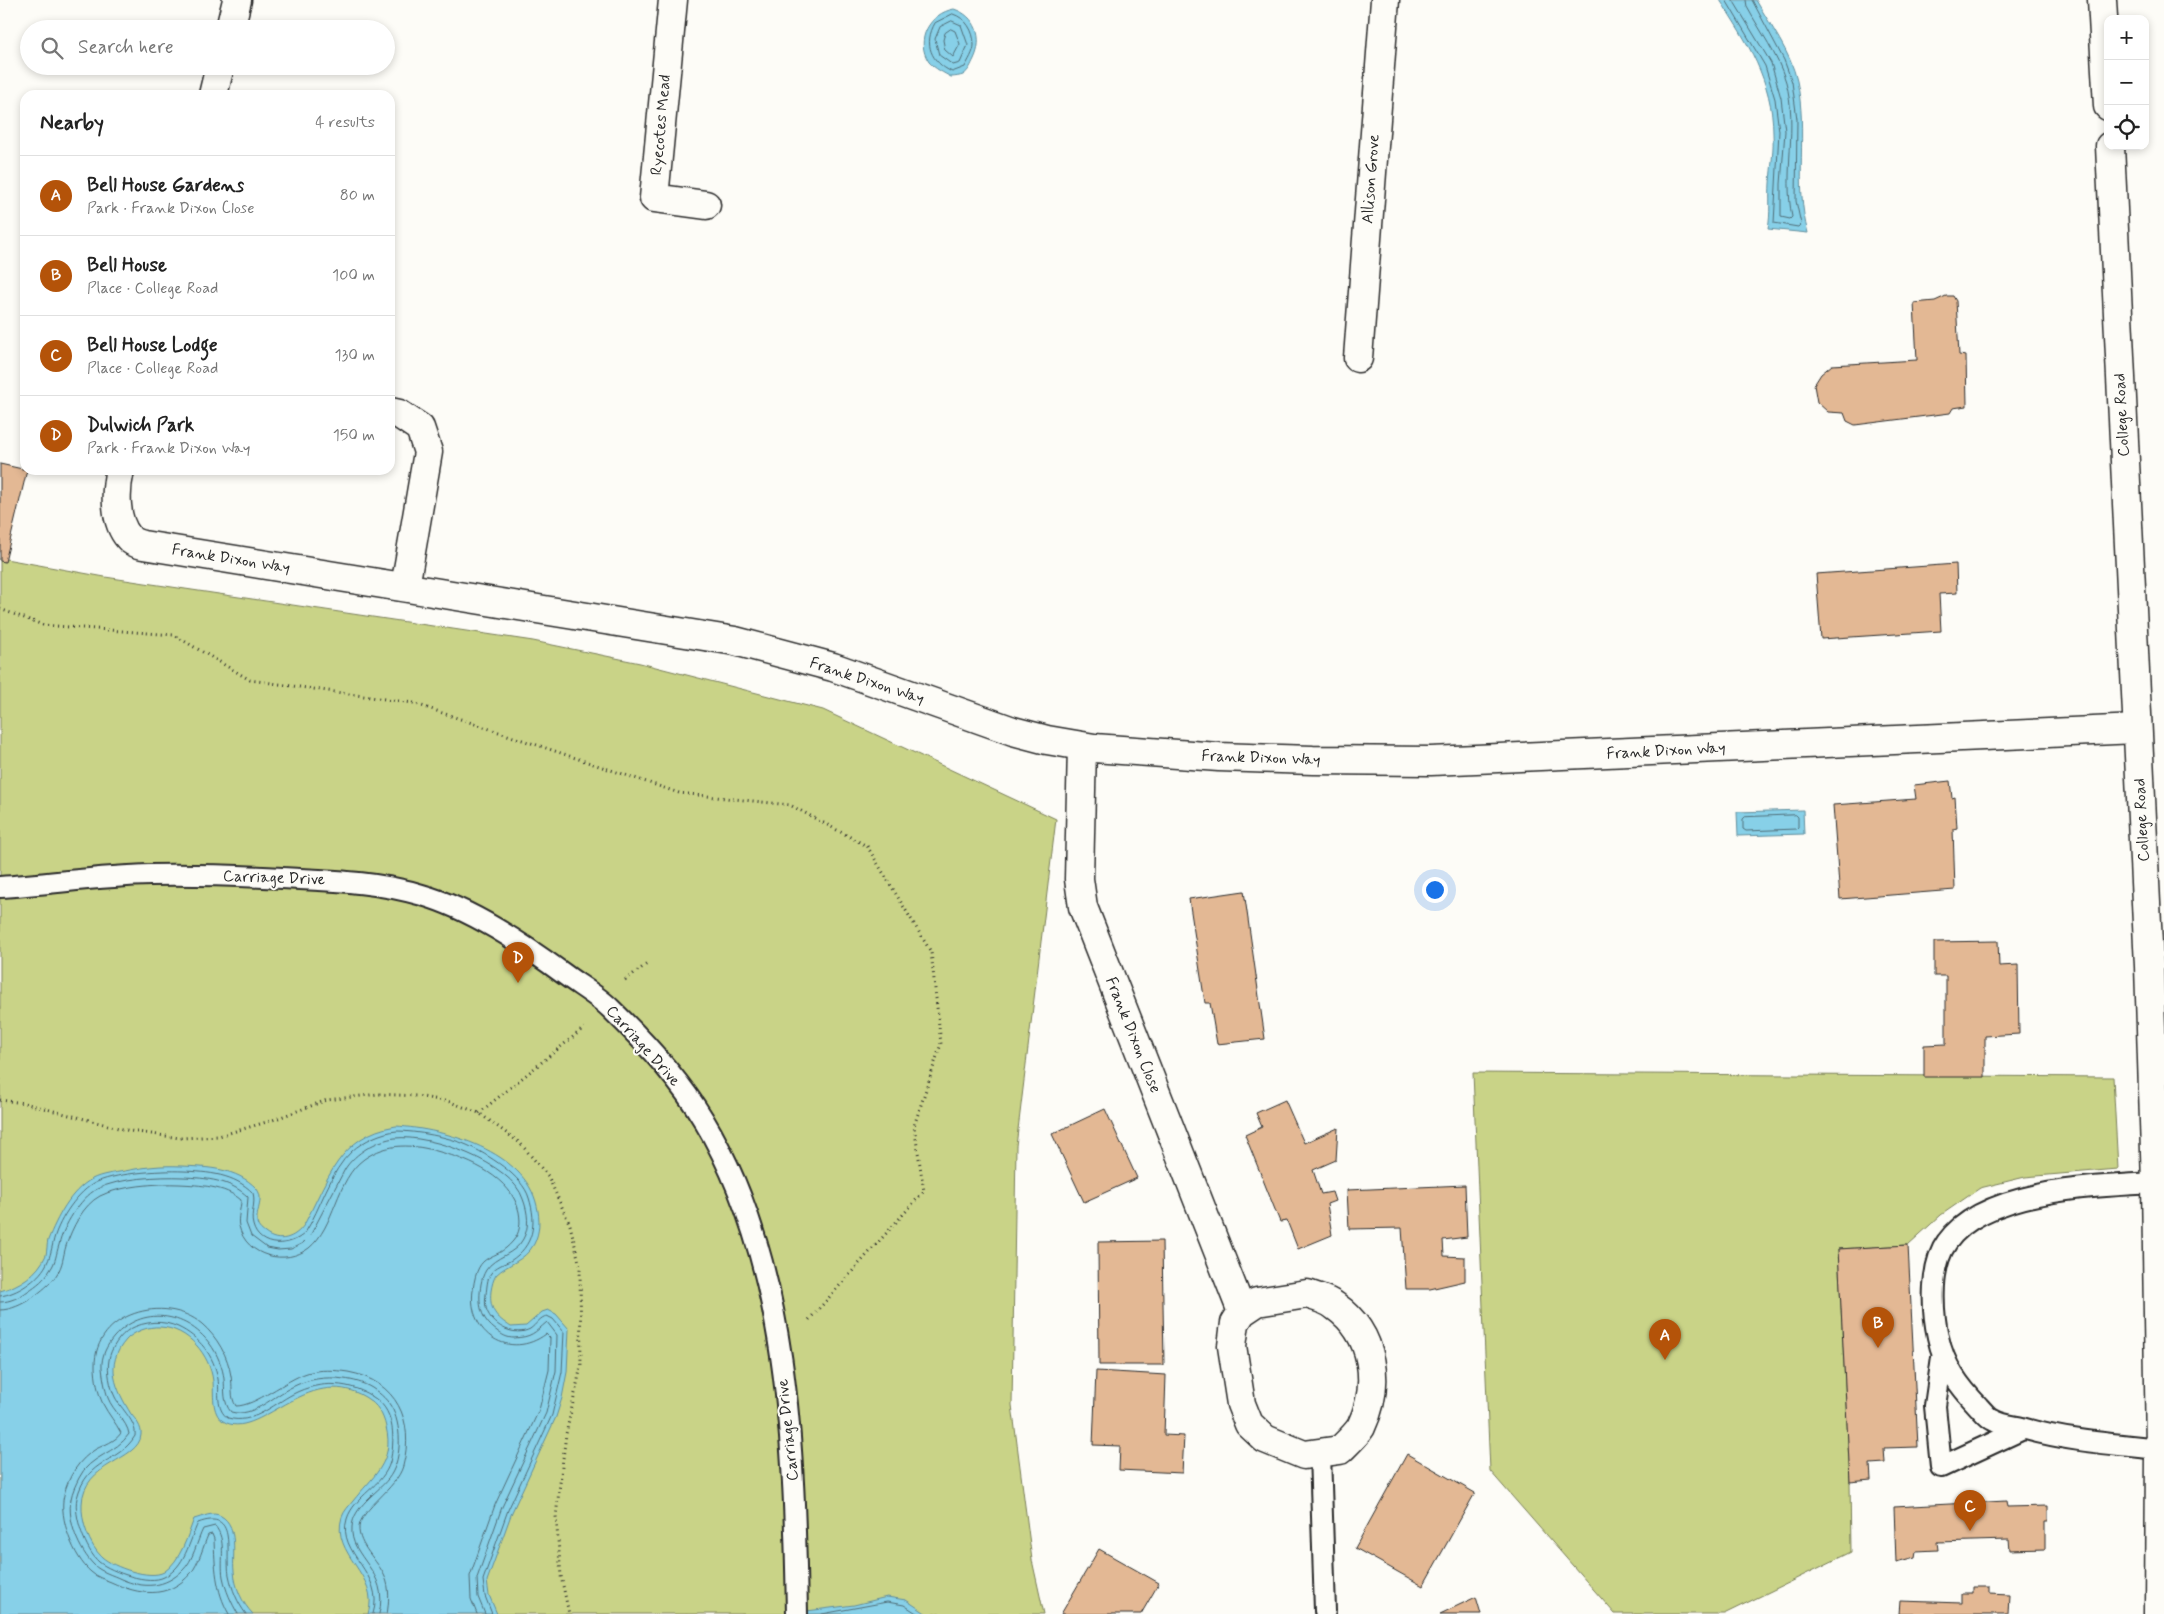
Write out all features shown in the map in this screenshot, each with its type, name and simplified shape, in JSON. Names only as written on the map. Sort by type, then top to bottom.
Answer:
[{"type":"street","points":[[232,20],[237,0]]},
{"type":"street","name":"Ryecotes Mead","points":[[673,0],[654,198],[706,205]]},
{"type":"street","name":"Allison Grove","points":[[1358,358],[1385,0]]},
{"type":"street","points":[[2102,0],[2108,105]]},
{"type":"street","points":[[214,90],[218,75]]},
{"type":"street","name":"College Road","points":[[2110,150],[2137,729],[2149,966],[2158,1096],[2156,1183],[2160,1448],[2159,1614]]},
{"type":"street","points":[[395,413],[420,428],[428,452],[405,587]]},
{"type":"street","name":"Frank Dixon Way","points":[[120,475],[117,509],[122,528],[130,540],[143,546],[735,641],[833,667],[1013,731],[1082,746],[1218,757],[1431,761],[2137,729]]},
{"type":"street","name":"Frank Dixon Close","points":[[1082,746],[1079,879],[1083,907],[1242,1312]]},
{"type":"street","points":[[1307,1294],[1334,1305],[1356,1325],[1370,1352],[1373,1382],[1370,1399],[1360,1428],[1340,1450],[1320,1453],[1304,1454],[1265,1439],[1249,1424],[1241,1404],[1232,1346],[1235,1323],[1242,1312],[1257,1302],[1307,1294]]},
{"type":"lane","name":"Carriage Drive","points":[[0,887],[147,875],[255,876],[365,883],[424,895],[471,915],[541,957],[610,1008],[672,1076],[703,1120],[731,1176],[752,1230],[769,1290],[790,1428],[795,1509],[797,1614]]},
{"type":"lane","points":[[2156,1183],[2085,1187],[2055,1191],[2024,1198],[1994,1208],[1966,1223],[1947,1242],[1936,1270],[1934,1323],[1942,1357],[1960,1388],[1992,1420],[2058,1438],[2160,1448]]},
{"type":"lane","points":[[1942,1357],[1935,1406],[1941,1467],[2023,1429]]},
{"type":"lane","points":[[1320,1453],[1325,1611]]},
{"type":"path","points":[[0,609],[44,625],[174,635],[250,680],[413,703],[678,793],[790,805],[867,846],[931,952],[941,1044],[914,1126],[924,1191],[780,1354]]},
{"type":"path","points":[[479,1113],[610,1008]]},
{"type":"path","points":[[0,1100],[24,1104],[130,1131],[180,1138],[219,1136],[270,1121],[327,1100],[378,1094],[417,1096],[450,1102],[479,1113],[520,1143],[548,1176],[570,1225],[580,1266],[581,1366],[566,1434],[556,1516],[561,1576],[569,1614]]},
{"type":"green space","points":[[0,558],[105,577],[533,641],[640,663],[823,710],[1056,819],[1016,1146],[1012,1405],[1032,1560],[1044,1614],[0,1614]]},
{"type":"green space","points":[[1473,1073],[2113,1077],[2118,1169],[2025,1177],[1980,1188],[1941,1215],[1908,1245],[1838,1249],[1850,1482],[1851,1552],[1724,1614],[1615,1614],[1490,1471]]},
{"type":"water","points":[[1720,0],[1756,0],[1780,39],[1790,60],[1797,81],[1800,100],[1802,195],[1808,233],[1768,229],[1773,152],[1772,114],[1769,96],[1749,47]]},
{"type":"water","points":[[954,9],[962,12],[973,22],[978,36],[978,43],[974,59],[967,72],[963,75],[951,77],[929,62],[923,45],[927,29],[932,22],[938,16]]},
{"type":"water","points":[[1803,810],[1804,834],[1738,836],[1737,812]]},
{"type":"water","points":[[396,1126],[437,1132],[459,1138],[480,1146],[500,1157],[517,1171],[530,1187],[537,1206],[538,1230],[534,1244],[526,1255],[496,1275],[491,1291],[492,1308],[501,1320],[511,1327],[526,1326],[542,1312],[548,1310],[556,1314],[569,1329],[567,1372],[556,1417],[512,1512],[487,1581],[489,1595],[497,1614],[368,1614],[370,1600],[368,1588],[348,1554],[340,1530],[344,1513],[374,1476],[385,1459],[388,1439],[385,1422],[373,1403],[365,1397],[344,1389],[323,1389],[304,1395],[252,1422],[237,1425],[223,1421],[215,1408],[211,1371],[196,1345],[180,1332],[160,1327],[151,1327],[133,1334],[126,1340],[119,1349],[114,1368],[117,1386],[121,1395],[140,1426],[141,1435],[138,1444],[91,1479],[85,1490],[82,1504],[84,1525],[93,1546],[107,1561],[132,1571],[158,1574],[170,1567],[179,1555],[194,1519],[211,1514],[221,1516],[227,1521],[232,1534],[234,1571],[238,1589],[242,1600],[253,1614],[0,1614],[0,1291],[14,1286],[27,1278],[43,1262],[48,1240],[56,1223],[65,1206],[77,1190],[92,1179],[100,1176],[146,1167],[201,1167],[221,1170],[240,1176],[256,1188],[260,1196],[257,1217],[258,1227],[270,1236],[281,1239],[286,1238],[296,1233],[304,1225],[329,1176],[348,1149],[361,1139],[377,1131]]},
{"type":"water","points":[[887,1597],[906,1600],[927,1614],[783,1614],[854,1605]]},
{"type":"building","points":[[1946,296],[1953,296],[1956,301],[1959,355],[1966,356],[1967,406],[1953,408],[1950,413],[1855,425],[1847,421],[1844,413],[1828,412],[1817,402],[1814,385],[1821,374],[1832,365],[1917,360],[1914,303],[1935,301]]},
{"type":"building","points":[[0,464],[20,468],[20,475],[26,475],[5,562],[0,561]]},
{"type":"building","points":[[1956,564],[1957,593],[1939,594],[1941,631],[1821,639],[1816,574]]},
{"type":"building","points":[[1950,781],[1952,798],[1955,797],[1957,828],[1953,829],[1955,890],[1840,899],[1833,805],[1916,799],[1914,785]]},
{"type":"building","points":[[1244,891],[1265,1039],[1217,1044],[1210,1003],[1205,1003],[1189,899]]},
{"type":"building","points":[[1998,941],[1999,966],[2018,965],[2019,1034],[1985,1036],[1985,1077],[1924,1077],[1924,1045],[1946,1044],[1946,976],[1934,976],[1934,942]]},
{"type":"building","points":[[1285,1100],[1304,1143],[1338,1128],[1336,1160],[1313,1170],[1321,1194],[1332,1192],[1335,1201],[1327,1204],[1332,1235],[1298,1249],[1287,1221],[1280,1222],[1245,1135],[1262,1127],[1256,1113]]},
{"type":"building","points":[[1105,1109],[1137,1178],[1084,1202],[1052,1134]]},
{"type":"building","points":[[1465,1185],[1467,1237],[1443,1240],[1444,1256],[1465,1257],[1465,1281],[1430,1289],[1406,1289],[1402,1228],[1349,1229],[1347,1190]]},
{"type":"building","points":[[1162,1241],[1164,1365],[1099,1365],[1098,1242]]},
{"type":"building","points":[[1908,1245],[1918,1447],[1884,1448],[1885,1463],[1870,1464],[1871,1480],[1850,1482],[1838,1249]]},
{"type":"building","points":[[1096,1371],[1166,1375],[1164,1435],[1184,1436],[1182,1473],[1119,1470],[1120,1446],[1093,1445]]},
{"type":"building","points":[[1407,1454],[1475,1493],[1423,1586],[1355,1548]]},
{"type":"building","points":[[2006,1501],[2007,1507],[2048,1506],[2048,1522],[2045,1522],[2045,1549],[2010,1550],[2009,1540],[1937,1542],[1938,1550],[1916,1551],[1915,1557],[1896,1562],[1894,1507]]},
{"type":"building","points":[[1099,1549],[1159,1583],[1141,1614],[1061,1614]]},
{"type":"building","points":[[1973,1587],[1989,1587],[1989,1593],[2009,1594],[2008,1614],[1899,1614],[1900,1601],[1962,1603],[1962,1593],[1973,1593]]},
{"type":"building","points":[[1476,1597],[1481,1614],[1440,1614]]},
{"type":"place","name":"Dulwich Park","points":[[518,983]]},
{"type":"place","name":"Bell House","points":[[1878,1348]]},
{"type":"place","name":"Bell House Gardens","points":[[1665,1360]]},
{"type":"place","name":"Bell House Lodge","points":[[1970,1531]]}]
